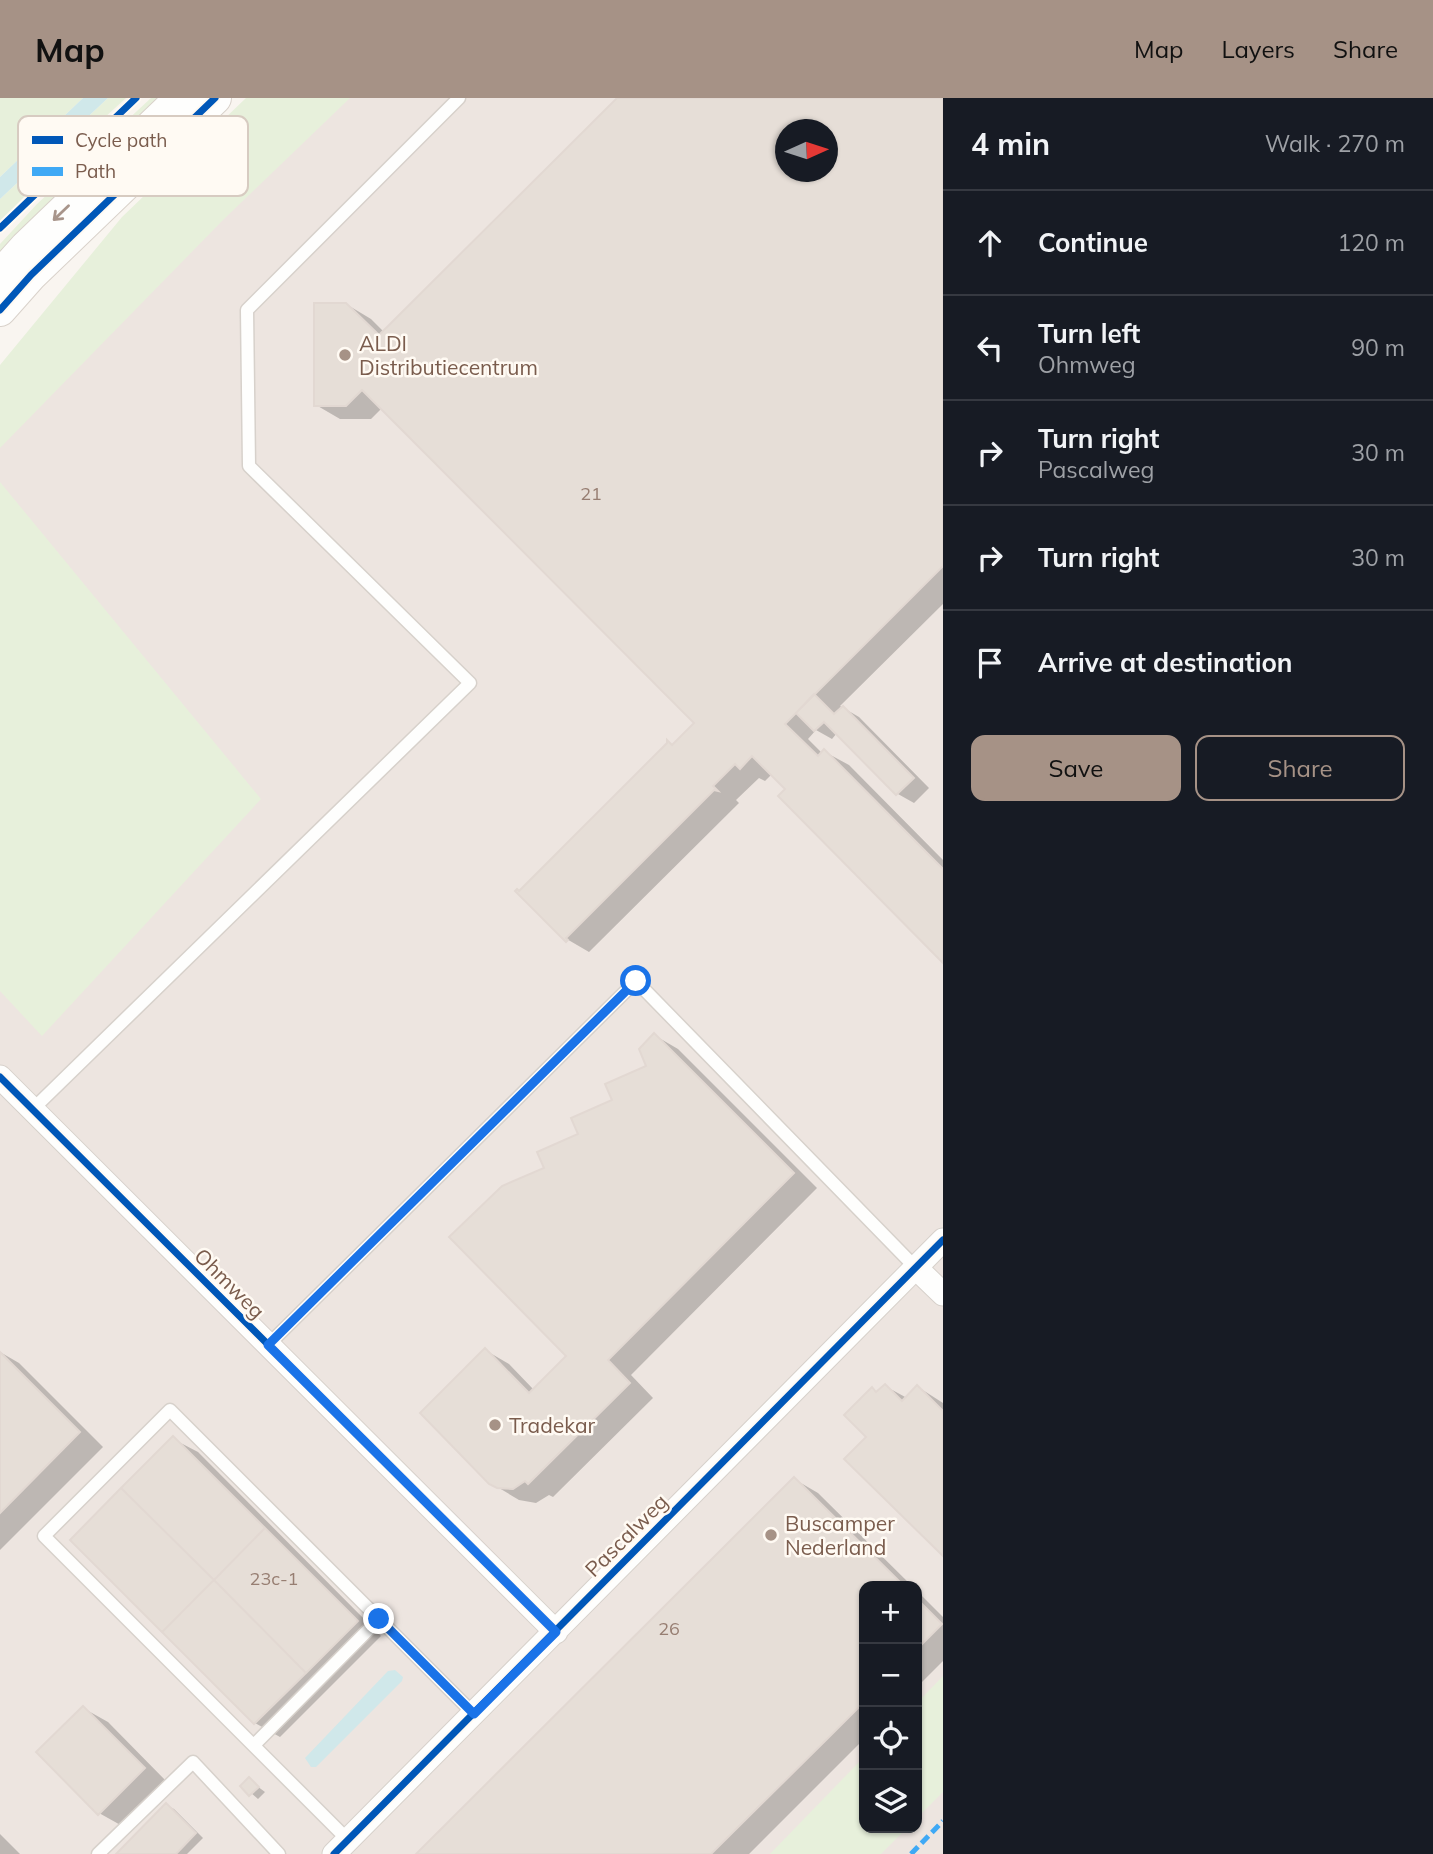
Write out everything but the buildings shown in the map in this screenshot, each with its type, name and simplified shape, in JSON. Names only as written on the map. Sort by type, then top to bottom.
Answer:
[{"type":"street","points":[[162,116],[181,98]]},
{"type":"street","points":[[196,116],[215,98]]},
{"type":"street","points":[[0,275],[79,196]]},
{"type":"street","points":[[0,310],[31,275],[113,196]]},
{"type":"street","name":"Ohmweg","points":[[0,1077],[556,1632]]},
{"type":"street","name":"Pascalweg","points":[[341,1847],[943,1240]]},
{"type":"street","points":[[915,1267],[943,1294]]},
{"type":"lane","points":[[32,1110],[470,683],[249,466],[247,310],[459,98]]},
{"type":"lane","points":[[268,1345],[636,981],[915,1267]]},
{"type":"lane","points":[[341,1847],[254,1745],[44,1536],[170,1410],[474,1714]]},
{"type":"lane","points":[[254,1745],[379,1619]]},
{"type":"lane","points":[[98,1854],[194,1762],[279,1854]]},
{"type":"shaded area","points":[[269,98],[943,98],[943,1854],[0,1854],[0,374],[173,196],[248,196],[248,120]]},
{"type":"green space","points":[[0,98],[83,98],[64,116],[18,116],[18,160],[0,177]]},
{"type":"green space","points":[[108,98],[126,98],[106,116],[89,116]]},
{"type":"green space","points":[[151,98],[167,98],[149,116],[132,116]]},
{"type":"green space","points":[[246,98],[350,98],[248,196],[248,116],[227,116]]},
{"type":"green space","points":[[18,182],[18,196],[25,196],[0,222],[0,199]]},
{"type":"green space","points":[[46,196],[68,196],[0,264],[0,244]]},
{"type":"green space","points":[[144,196],[248,196],[0,448],[0,365],[122,217]]},
{"type":"green space","points":[[0,482],[261,799],[42,1036],[0,991]]},
{"type":"green space","points":[[943,1676],[943,1792],[922,1813],[922,1707],[922,1698]]},
{"type":"green space","points":[[859,1762],[859,1833],[902,1833],[881,1854],[770,1854]]},
{"type":"water","points":[[83,98],[108,98],[89,116],[64,116]]},
{"type":"water","points":[[18,160],[18,182],[0,199],[0,177]]},
{"type":"water","points":[[395,1670],[403,1677],[402,1681],[316,1767],[311,1767],[305,1758],[388,1671]]},
{"type":"marked path","points":[[911,1854],[943,1821]]},
{"type":"cycle path","points":[[117,116],[136,98]]},
{"type":"cycle path","points":[[196,116],[215,98]]},
{"type":"cycle path","points":[[0,228],[33,196]]},
{"type":"cycle path","points":[[0,310],[31,275],[113,196]]},
{"type":"cycle path","points":[[0,1077],[556,1632]]},
{"type":"cycle path","points":[[334,1854],[943,1240]]},
{"type":"place","name":"ALDI Distributiecentrum","points":[[345,355]]},
{"type":"place","name":"Tradekar","points":[[495,1425]]},
{"type":"place","name":"Buscamper Nederland","points":[[771,1535]]},
{"type":"route","points":[[379,1619],[474,1714],[556,1632],[268,1345],[636,981]]}]
